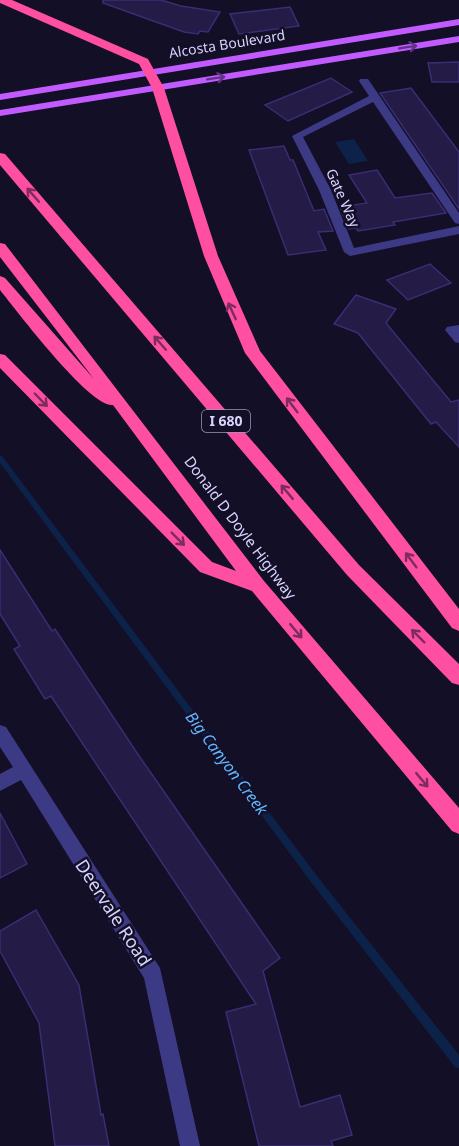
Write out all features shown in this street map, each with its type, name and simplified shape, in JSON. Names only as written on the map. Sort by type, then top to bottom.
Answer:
[{"type":"highway","points":[[3,0],[144,62],[158,88],[216,274],[232,313],[253,353],[459,623]]},
{"type":"highway","name":"I 680","points":[[0,157],[353,570],[459,677]]},
{"type":"highway","name":"Donald D Doyle Highway","points":[[0,247],[134,420],[258,586],[459,824]]},
{"type":"highway","points":[[0,281],[81,377],[134,420]]},
{"type":"highway","points":[[0,359],[206,567],[258,586]]},
{"type":"main road","name":"Alcosta Boulevard","points":[[0,97],[459,22]]},
{"type":"main road","points":[[0,113],[459,39]]},
{"type":"street","points":[[364,81],[459,221]]},
{"type":"street","name":"Gate Way","points":[[375,97],[297,136],[325,190],[350,252],[459,230]]},
{"type":"street","points":[[459,328],[451,330],[459,339]]},
{"type":"street","name":"Deervale Road","points":[[0,732],[22,771],[153,975],[190,1146]]},
{"type":"street","points":[[0,783],[22,771]]},
{"type":"water","points":[[354,139],[368,161],[349,164],[335,142]]},
{"type":"building","points":[[103,0],[161,0],[181,6],[220,12],[208,32],[200,31],[198,34],[184,32],[103,3]]},
{"type":"building","points":[[290,7],[299,26],[239,34],[230,14]]},
{"type":"building","points":[[459,62],[459,82],[432,82],[428,63]]},
{"type":"building","points":[[331,78],[352,92],[288,121],[265,105]]},
{"type":"building","points":[[411,88],[459,152],[459,209],[380,93]]},
{"type":"building","points":[[284,146],[290,160],[293,160],[314,211],[324,209],[333,231],[318,232],[326,250],[288,255],[249,150]]},
{"type":"building","points":[[377,170],[395,198],[432,193],[446,213],[393,222],[395,225],[358,231],[356,228],[349,229],[340,207],[367,203],[349,175]]},
{"type":"building","points":[[430,264],[451,283],[408,300],[387,280]]},
{"type":"building","points":[[356,295],[396,309],[386,323],[451,402],[459,400],[459,447],[436,422],[431,424],[358,333],[334,324]]},
{"type":"building","points":[[0,550],[52,631],[55,629],[137,753],[280,958],[263,971],[300,1107],[340,1095],[352,1135],[331,1141],[333,1146],[259,1146],[226,1012],[256,1004],[51,696],[45,699],[14,649],[20,646],[0,614]]},
{"type":"building","points":[[0,813],[27,864],[0,878]]},
{"type":"building","points":[[36,910],[79,985],[101,1115],[103,1114],[109,1146],[55,1146],[39,1023],[0,951],[0,931]]},
{"type":"waterway","name":"Big Canyon Creek","points":[[0,458],[314,879],[459,1063]]}]
